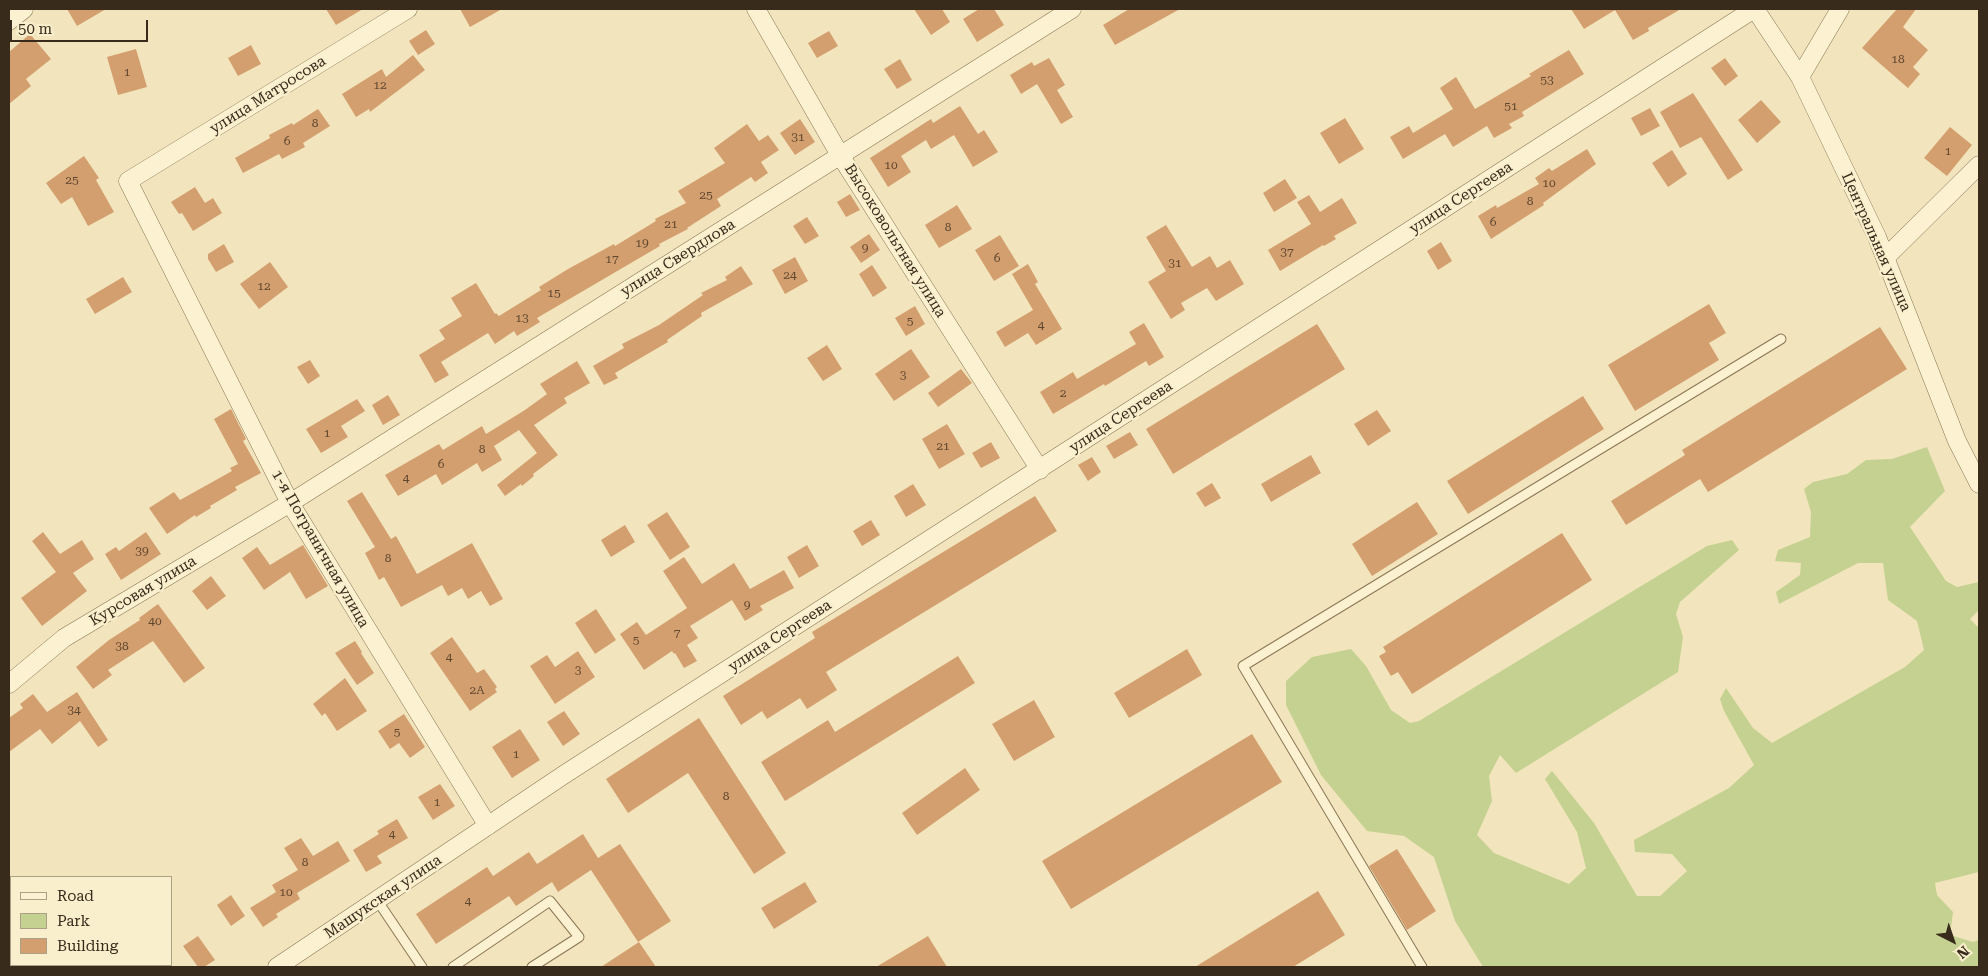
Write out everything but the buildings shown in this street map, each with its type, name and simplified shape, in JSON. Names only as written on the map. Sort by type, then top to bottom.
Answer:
[{"type":"street","points":[[9,21],[24,9]]},
{"type":"street","name":"улица Матросова","points":[[128,181],[408,9]]},
{"type":"street","name":"Высоковольтная улица","points":[[756,9],[840,155],[1040,470]]},
{"type":"street","name":"улица Свердлова","points":[[287,505],[1072,9]]},
{"type":"street","name":"Центральная улица","points":[[1755,9],[1800,77],[1877,237],[1957,441],[1979,484]]},
{"type":"street","name":"улица Сергеева","points":[[488,826],[565,774],[1755,9]]},
{"type":"street","points":[[1800,77],[1840,9]]},
{"type":"street","points":[[1885,258],[1979,165]]},
{"type":"street","name":"1-я Пограничная улица","points":[[128,181],[287,505],[488,826]]},
{"type":"street","name":"Курсовая улица","points":[[9,684],[64,638],[287,505]]},
{"type":"street","name":"Машукская улица","points":[[277,967],[488,826]]},
{"type":"lane","points":[[1422,967],[1243,666],[1781,339]]},
{"type":"lane","points":[[377,900],[422,967]]},
{"type":"lane","points":[[453,967],[550,902],[579,937],[532,967]]},
{"type":"green space","points":[[1927,447],[1945,491],[1910,527],[1946,581],[1957,587],[1979,582],[1979,610],[1970,619],[1979,628],[1979,872],[1935,883],[1937,895],[1953,912],[1950,935],[1973,942],[1979,940],[1979,967],[1483,967],[1455,921],[1434,857],[1404,836],[1367,831],[1321,775],[1286,705],[1286,681],[1312,657],[1351,649],[1366,666],[1391,710],[1410,723],[1419,721],[1707,546],[1732,540],[1739,550],[1680,602],[1676,614],[1683,637],[1678,672],[1516,773],[1500,755],[1489,776],[1492,801],[1477,835],[1494,853],[1569,884],[1586,868],[1577,832],[1545,779],[1552,771],[1594,823],[1637,896],[1660,896],[1687,871],[1672,854],[1635,852],[1634,840],[1729,788],[1754,765],[1724,711],[1720,699],[1726,688],[1753,728],[1772,743],[1905,667],[1924,650],[1917,621],[1888,600],[1883,563],[1858,563],[1779,604],[1776,592],[1800,575],[1801,563],[1775,561],[1778,550],[1810,537],[1811,512],[1804,489],[1813,482],[1847,474],[1866,460],[1892,459]]}]
